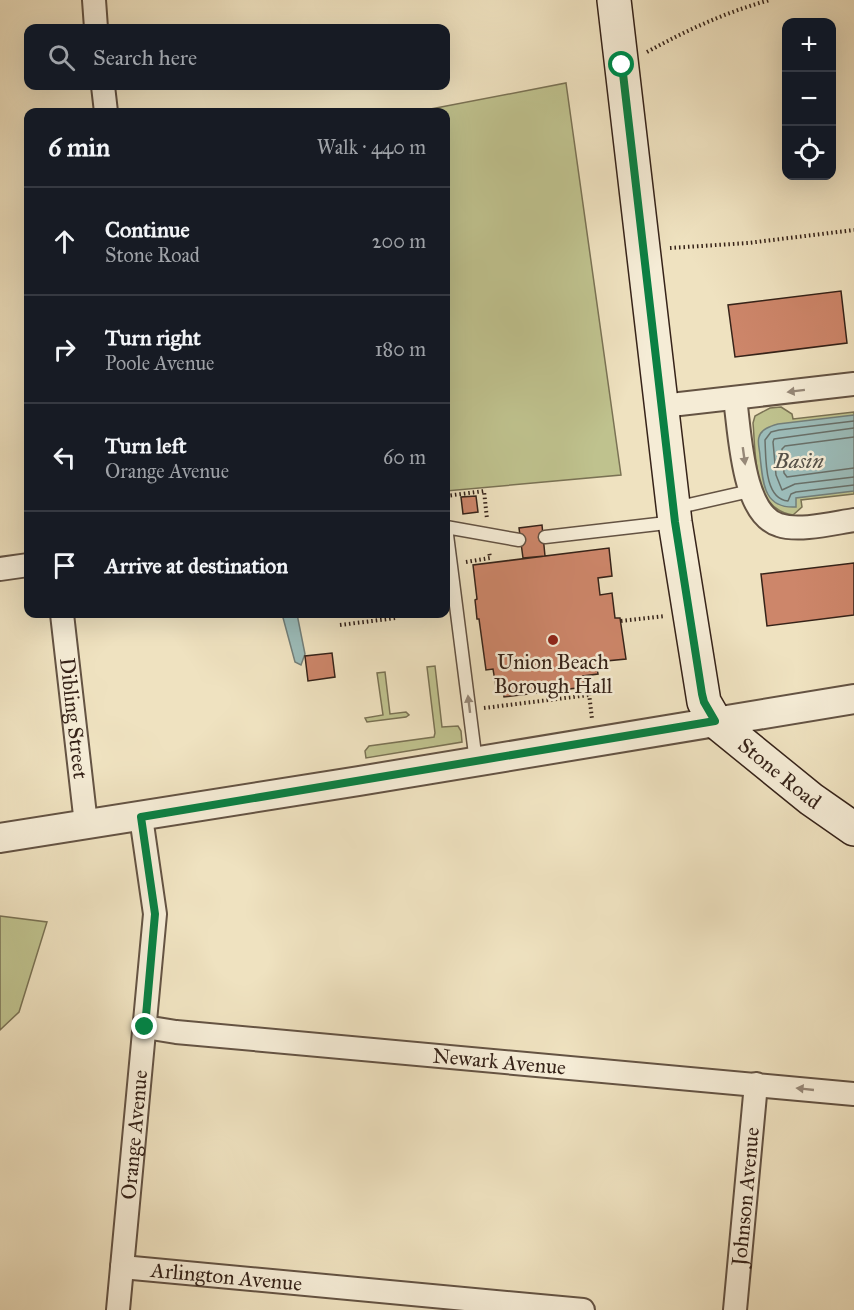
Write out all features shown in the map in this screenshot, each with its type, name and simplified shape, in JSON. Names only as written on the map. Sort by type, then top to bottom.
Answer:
[{"type":"main road","name":"Stone Road","points":[[614,0],[675,515],[704,702],[715,721],[811,799],[854,829]]},
{"type":"street","points":[[94,0],[96,24]]},
{"type":"street","points":[[103,90],[106,108]]},
{"type":"street","points":[[662,406],[854,384]]},
{"type":"street","points":[[735,399],[750,491],[762,513],[780,526],[807,526],[854,520]]},
{"type":"street","points":[[0,569],[24,566]]},
{"type":"street","name":"Dibling Street","points":[[62,618],[86,824]]},
{"type":"street","points":[[0,838],[141,817],[854,699]]},
{"type":"street","name":"Orange Avenue","points":[[118,1310],[155,914],[141,817]]},
{"type":"street","name":"Newark Avenue","points":[[145,1027],[176,1032],[854,1094]]},
{"type":"street","name":"Johnson Avenue","points":[[735,1310],[756,1084]]},
{"type":"street","name":"Arlington Avenue","points":[[122,1267],[583,1310]]},
{"type":"lane","points":[[545,537],[675,515],[750,491]]},
{"type":"lane","points":[[450,528],[519,540]]},
{"type":"lane","points":[[450,558],[476,762]]},
{"type":"path","points":[[622,65],[692,27],[741,8],[770,0]]},
{"type":"path","points":[[643,250],[748,243],[854,230]]},
{"type":"path","points":[[450,495],[484,491],[488,523]]},
{"type":"path","points":[[621,621],[665,616]]},
{"type":"path","points":[[340,625],[396,618]]},
{"type":"path","points":[[587,675],[592,723]]},
{"type":"path","points":[[481,708],[589,695]]},
{"type":"green space","points":[[566,83],[621,475],[450,491],[450,108],[436,108]]},
{"type":"green space","name":"Basin","points":[[781,407],[792,414],[793,419],[854,412],[854,494],[801,500],[802,507],[793,515],[780,511],[770,502],[759,478],[753,423],[755,416],[770,408]]},
{"type":"green space","points":[[435,666],[442,727],[458,726],[462,742],[366,758],[365,751],[369,746],[434,737],[427,667]]},
{"type":"green space","points":[[385,672],[390,714],[406,712],[409,715],[367,722],[365,718],[383,715],[377,673]]},
{"type":"green space","points":[[0,916],[47,922],[19,1012],[0,1030]]},
{"type":"water","name":"Basin","points":[[854,415],[854,491],[796,498],[796,507],[777,504],[771,499],[762,475],[758,441],[762,432],[778,424]]},
{"type":"water","points":[[283,618],[298,618],[305,654],[301,665],[295,662]]},
{"type":"building","points":[[841,291],[847,343],[735,357],[728,305]]},
{"type":"building","points":[[476,496],[478,512],[463,514],[461,497]]},
{"type":"building","points":[[542,525],[545,556],[523,558],[519,528]]},
{"type":"building","name":"Union Beach Borough Hall","points":[[609,548],[612,576],[598,578],[600,595],[612,593],[615,618],[620,618],[626,659],[596,662],[598,674],[583,676],[585,687],[504,697],[502,687],[496,687],[493,669],[486,670],[479,619],[477,619],[473,565]]},
{"type":"building","points":[[854,563],[854,615],[767,626],[761,574]]},
{"type":"building","points":[[332,653],[335,677],[308,681],[305,656]]},
{"type":"place","name":"Union Beach Borough Hall","points":[[553,640]]},
{"type":"route","points":[[145,1027],[155,914],[141,817],[715,721],[702,694],[675,522],[622,65]]}]
